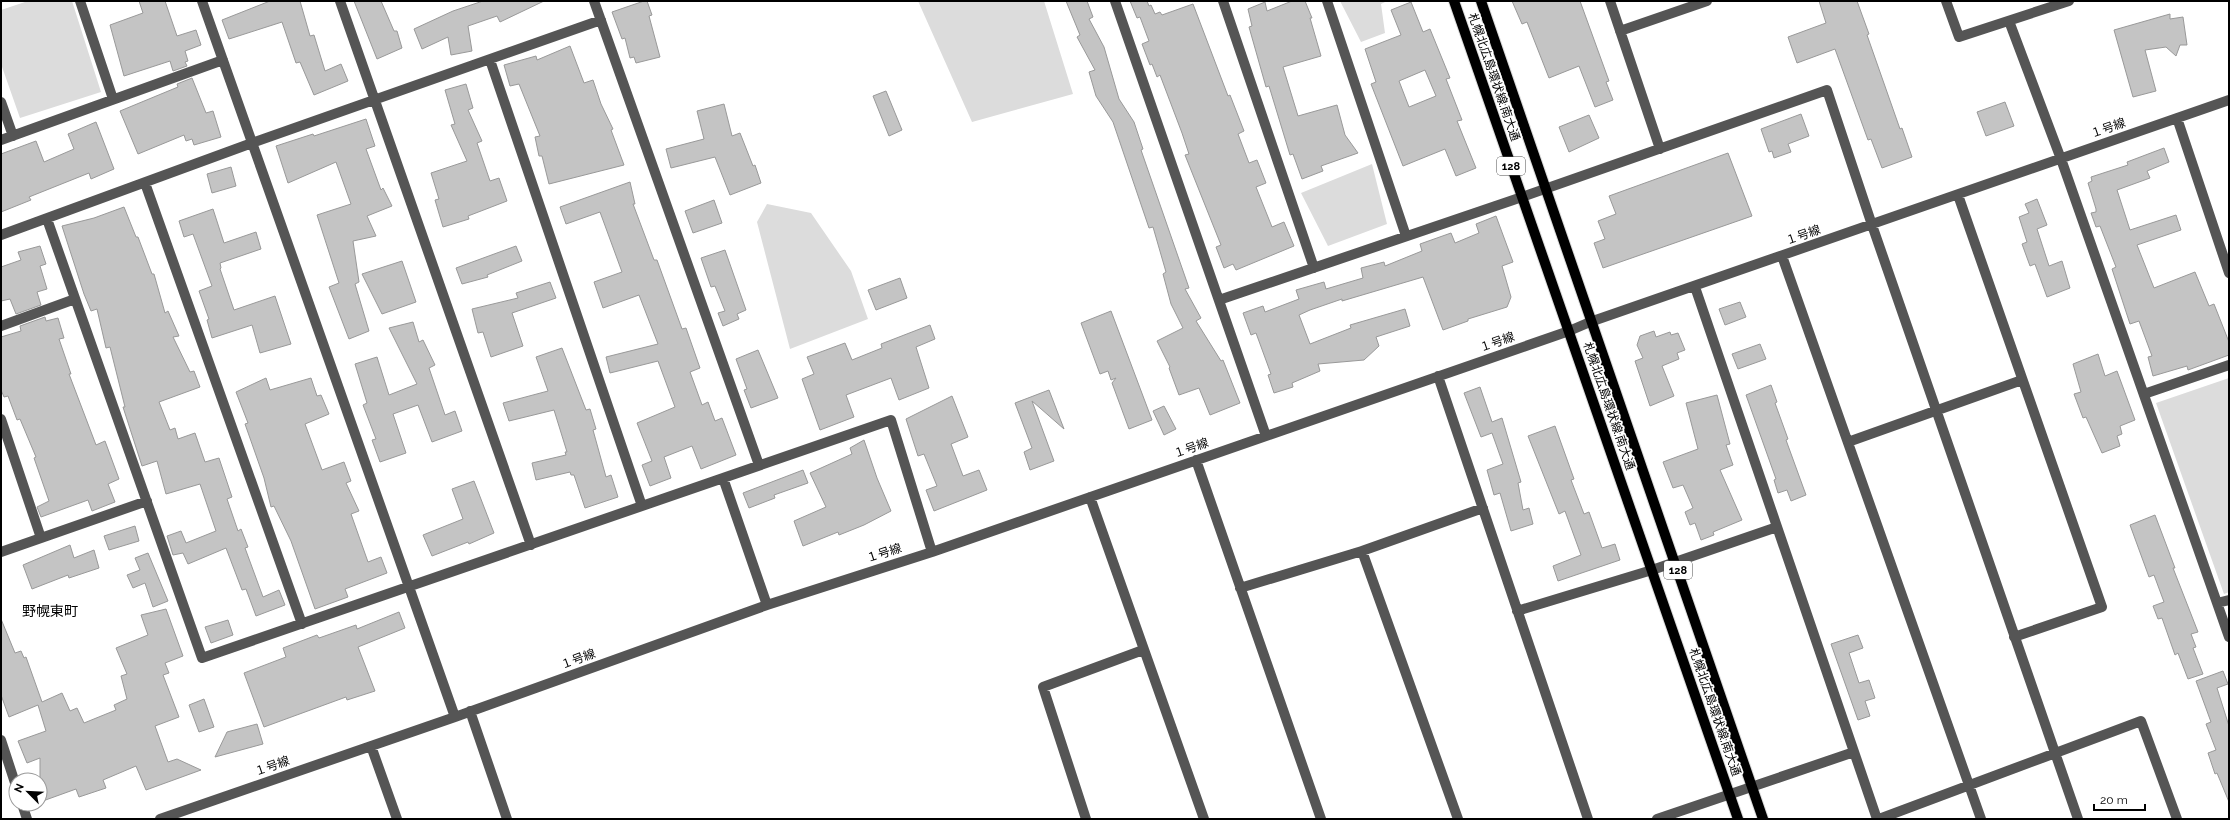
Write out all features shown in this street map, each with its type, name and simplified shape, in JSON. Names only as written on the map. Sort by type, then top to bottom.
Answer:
[{"type":"main road","name":"札幌北広島環状線;南大通","points":[[1454,1],[1738,819]]},
{"type":"main road","name":"札幌北広島環状線;南大通","points":[[1481,1],[1590,322],[1675,562],[1763,819]]},
{"type":"street","points":[[80,1],[113,99]]},
{"type":"street","points":[[202,1],[456,717]]},
{"type":"street","points":[[340,1],[531,544]]},
{"type":"street","points":[[594,1],[759,465]]},
{"type":"street","points":[[1115,1],[1266,436]]},
{"type":"street","points":[[1223,1],[1314,268]]},
{"type":"street","points":[[1327,1],[1406,236]]},
{"type":"street","points":[[1610,1],[1660,149]]},
{"type":"street","points":[[1620,31],[1707,1]]},
{"type":"street","points":[[1946,1],[1959,37],[2009,21],[2049,4],[2070,1]]},
{"type":"street","points":[[1,235],[252,143],[601,20]]},
{"type":"street","points":[[2009,21],[2061,159],[2229,637]]},
{"type":"street","points":[[1,140],[223,60]]},
{"type":"street","points":[[490,60],[642,506]]},
{"type":"street","points":[[1219,300],[1522,197],[1827,90],[1872,225],[1938,411],[2014,637],[2078,819]]},
{"type":"street","name":"１号線","points":[[160,819],[456,717],[767,605],[932,552],[1569,332],[1590,322],[1695,287],[2229,100]]},
{"type":"street","points":[[1,102],[13,136]]},
{"type":"street","points":[[2177,118],[2224,243],[2229,273]]},
{"type":"street","points":[[145,183],[302,624]]},
{"type":"street","points":[[1958,195],[2102,606],[2014,637]]},
{"type":"street","points":[[47,219],[202,658],[891,420],[932,552]]},
{"type":"street","points":[[1782,256],[1968,786],[1981,819]]},
{"type":"street","points":[[1695,287],[1878,819],[2141,721],[2177,819]]},
{"type":"street","points":[[1,326],[75,299]]},
{"type":"street","points":[[2144,394],[2229,365]]},
{"type":"street","points":[[1438,376],[1588,819]]},
{"type":"street","points":[[1848,442],[2022,380]]},
{"type":"street","points":[[1,419],[41,538]]},
{"type":"street","points":[[1196,460],[1321,819]]},
{"type":"street","points":[[723,478],[767,605]]},
{"type":"street","points":[[1090,497],[1204,819]]},
{"type":"street","points":[[1,552],[147,501]]},
{"type":"street","points":[[1240,588],[1362,551],[1483,508]]},
{"type":"street","points":[[1517,611],[1652,570],[1777,527]]},
{"type":"street","points":[[1362,551],[1458,819]]},
{"type":"street","points":[[2218,604],[2229,600]]},
{"type":"street","points":[[1086,819],[1043,687],[1143,650]]},
{"type":"street","points":[[470,711],[507,819]]},
{"type":"street","points":[[1,740],[11,772]]},
{"type":"street","points":[[371,746],[397,819]]},
{"type":"street","points":[[1658,819],[1730,793],[1752,787],[1854,752]]},
{"type":"shaded area","points":[[28,1],[72,1],[101,92],[20,118],[1,64],[1,10]]},
{"type":"shaded area","points":[[918,1],[1044,1],[1073,94],[972,122]]},
{"type":"shaded area","points":[[1340,1],[1387,1],[1381,4],[1385,33],[1361,42]]},
{"type":"shaded area","points":[[1372,164],[1387,224],[1328,246],[1301,193]]},
{"type":"shaded area","points":[[767,204],[811,213],[851,271],[868,319],[790,349],[757,222]]},
{"type":"shaded area","points":[[2229,378],[2229,592],[2224,594],[2156,403]]},
{"type":"building","points":[[139,1],[165,1],[177,36],[196,30],[201,45],[185,51],[188,61],[185,62],[187,66],[173,71],[170,61],[124,76],[110,25],[143,13]]},
{"type":"building","points":[[270,1],[300,1],[310,36],[314,35],[325,71],[341,64],[348,81],[314,95],[300,62],[296,63],[282,22],[229,39],[222,20]]},
{"type":"building","points":[[354,1],[381,1],[394,31],[397,31],[402,48],[377,59]]},
{"type":"building","points":[[483,1],[544,1],[500,22],[497,16],[468,26],[472,51],[451,55],[448,37],[422,49],[414,29],[453,11]]},
{"type":"building","points":[[647,1],[652,15],[649,16],[660,57],[636,63],[634,57],[630,58],[625,38],[622,39],[612,12]]},
{"type":"building","points":[[1066,1],[1087,1],[1093,17],[1089,19],[1104,47],[1119,99],[1134,122],[1143,149],[1141,150],[1189,288],[1185,289],[1201,318],[1196,321],[1221,361],[1223,360],[1240,403],[1210,415],[1199,388],[1179,395],[1169,368],[1170,367],[1157,341],[1183,328],[1171,304],[1163,274],[1166,272],[1153,227],[1149,228],[1113,122],[1096,96],[1089,72],[1095,70],[1077,37],[1080,35]]},
{"type":"building","points":[[1130,1],[1147,1],[1149,6],[1151,5],[1155,14],[1160,12],[1162,15],[1193,4],[1228,96],[1230,95],[1244,131],[1238,134],[1249,163],[1257,160],[1266,183],[1256,187],[1272,227],[1284,222],[1294,246],[1236,270],[1233,264],[1224,268],[1216,247],[1221,245],[1185,155],[1189,154],[1182,133],[1160,75],[1157,77],[1152,64],[1150,65],[1142,44],[1149,41],[1140,17],[1137,18]]},
{"type":"building","points":[[1292,1],[1305,1],[1312,18],[1310,18],[1321,56],[1283,67],[1298,116],[1337,105],[1345,135],[1358,153],[1321,166],[1323,171],[1302,179],[1293,154],[1290,155],[1269,86],[1266,87],[1249,27],[1252,26],[1248,9],[1265,2],[1267,11]]},
{"type":"building","points":[[1512,1],[1580,1],[1609,81],[1606,82],[1613,100],[1595,107],[1579,66],[1549,78],[1527,22],[1522,24]]},
{"type":"building","points":[[1819,1],[1857,1],[1869,34],[1867,35],[1900,129],[1902,128],[1912,157],[1882,168],[1871,139],[1868,140],[1835,49],[1797,63],[1788,37],[1826,23]]},
{"type":"building","points":[[1411,2],[1423,32],[1430,29],[1450,78],[1446,79],[1462,120],[1457,121],[1476,168],[1456,176],[1445,149],[1403,166],[1371,84],[1376,82],[1365,49],[1401,35],[1391,10]],"holes":[[[1425,70],[1436,96],[1409,107],[1399,81]]]},
{"type":"building","points":[[2170,14],[2170,19],[2183,17],[2187,45],[2180,45],[2176,56],[2166,47],[2145,50],[2156,91],[2133,97],[2114,30]]},
{"type":"building","points":[[570,46],[584,83],[593,80],[601,104],[613,129],[611,130],[624,165],[549,184],[542,156],[539,156],[535,137],[540,136],[519,84],[510,86],[504,65],[536,56],[537,60]]},
{"type":"building","points":[[192,78],[206,113],[213,111],[221,137],[194,145],[192,139],[186,141],[184,135],[138,154],[120,111],[178,87],[177,84]]},
{"type":"building","points":[[466,84],[473,108],[468,110],[482,141],[477,143],[490,181],[499,178],[507,201],[468,216],[469,219],[443,227],[435,200],[439,199],[431,173],[467,161],[451,125],[455,124],[445,90]]},
{"type":"building","points":[[886,91],[902,130],[889,136],[873,96]]},
{"type":"building","points":[[2005,102],[2014,126],[1986,136],[1977,112]]},
{"type":"building","points":[[724,104],[732,136],[740,133],[753,166],[755,165],[761,183],[730,195],[715,157],[671,168],[666,149],[704,139],[697,111]]},
{"type":"building","points":[[1801,114],[1809,136],[1788,144],[1791,152],[1774,158],[1772,151],[1769,152],[1761,129]]},
{"type":"building","points":[[1589,115],[1599,138],[1569,152],[1559,127]]},
{"type":"building","points":[[366,119],[375,146],[366,149],[381,190],[383,188],[392,206],[367,216],[376,236],[353,241],[359,282],[355,284],[369,331],[349,339],[329,287],[339,283],[317,215],[351,204],[336,162],[288,183],[276,146],[313,134],[314,136]]},
{"type":"building","points":[[96,122],[114,169],[91,179],[89,173],[29,197],[31,200],[1,212],[1,154],[36,141],[44,162],[74,149],[68,134]]},
{"type":"building","points":[[2164,148],[2169,162],[2147,171],[2150,178],[2117,190],[2130,230],[2176,215],[2181,230],[2137,245],[2154,288],[2195,272],[2209,306],[2214,304],[2229,342],[2229,355],[2188,370],[2187,366],[2153,376],[2148,357],[2152,356],[2139,321],[2130,324],[2112,269],[2116,267],[2100,226],[2096,227],[2091,213],[2096,212],[2096,209],[2088,183],[2092,181],[2091,177],[2128,165],[2127,162]]},
{"type":"building","points":[[1728,153],[1752,216],[1603,268],[1594,243],[1605,239],[1598,221],[1616,214],[1609,196]]},
{"type":"building","points":[[231,167],[236,186],[212,193],[207,174]]},
{"type":"building","points":[[630,182],[635,204],[633,204],[654,260],[657,260],[682,329],[686,328],[700,368],[690,372],[702,405],[708,402],[715,421],[722,418],[736,455],[701,469],[692,446],[664,457],[671,478],[650,486],[642,465],[652,461],[637,423],[675,407],[658,361],[610,373],[606,357],[658,344],[639,295],[603,308],[594,282],[622,272],[600,212],[566,224],[560,207]]},
{"type":"building","points":[[2037,199],[2047,225],[2037,229],[2049,266],[2062,261],[2070,288],[2047,297],[2035,264],[2030,266],[2022,244],[2027,242],[2019,217],[2029,213],[2025,204]]},
{"type":"building","points":[[714,200],[722,223],[693,233],[685,211]]},
{"type":"building","points":[[124,207],[136,237],[138,237],[152,274],[154,274],[165,313],[168,311],[179,336],[173,337],[190,372],[194,371],[200,387],[159,402],[170,430],[175,428],[178,439],[195,433],[205,462],[219,458],[232,497],[227,499],[238,531],[241,529],[248,547],[245,548],[263,597],[279,590],[285,605],[256,616],[246,589],[242,590],[226,548],[188,564],[183,553],[173,555],[167,536],[181,531],[186,543],[216,531],[200,484],[166,494],[157,461],[142,466],[123,407],[125,407],[110,347],[106,348],[97,309],[91,311],[84,294],[62,226],[94,218]]},
{"type":"building","points":[[213,209],[224,243],[256,232],[261,249],[220,263],[220,269],[234,310],[275,296],[291,344],[260,353],[252,325],[212,338],[207,320],[209,319],[199,291],[212,286],[193,234],[184,237],[179,221]]},
{"type":"building","points":[[1496,216],[1513,262],[1502,266],[1511,297],[1507,307],[1468,319],[1468,321],[1443,330],[1423,277],[1342,301],[1342,299],[1310,310],[1299,315],[1310,344],[1351,328],[1350,325],[1405,309],[1410,326],[1376,337],[1379,346],[1364,360],[1318,364],[1320,371],[1292,383],[1293,387],[1274,393],[1268,375],[1271,374],[1256,333],[1251,335],[1243,313],[1263,306],[1265,312],[1299,299],[1296,290],[1324,282],[1326,289],[1363,278],[1361,268],[1384,262],[1385,266],[1422,251],[1420,244],[1451,233],[1455,243],[1479,233],[1476,224]]},
{"type":"building","points":[[40,246],[46,264],[40,266],[47,289],[37,292],[41,305],[16,314],[10,299],[1,301],[1,267],[21,260],[18,252]]},
{"type":"building","points":[[516,246],[522,261],[487,275],[488,277],[462,284],[456,268]]},
{"type":"building","points":[[725,250],[746,310],[737,314],[739,319],[723,326],[718,313],[725,311],[715,286],[711,287],[701,258]]},
{"type":"building","points":[[402,261],[416,302],[382,314],[362,274]]},
{"type":"building","points":[[900,278],[907,298],[876,310],[868,290]]},
{"type":"building","points":[[550,282],[556,298],[512,313],[523,346],[491,357],[483,332],[478,333],[472,309],[518,298],[516,293]]},
{"type":"building","points":[[1740,302],[1746,317],[1725,325],[1719,309]]},
{"type":"building","points":[[1111,311],[1152,420],[1129,429],[1112,383],[1116,378],[1111,380],[1108,371],[1100,374],[1081,323]]},
{"type":"building","points":[[45,317],[46,321],[58,318],[64,338],[59,339],[71,374],[69,374],[96,445],[105,441],[119,479],[108,484],[115,502],[92,511],[88,500],[41,517],[37,507],[49,501],[34,458],[36,457],[20,419],[17,420],[8,396],[4,397],[1,390],[1,337],[21,331],[20,326]]},
{"type":"building","points":[[413,322],[419,342],[423,340],[435,365],[429,368],[445,415],[455,411],[462,431],[432,442],[418,405],[393,414],[406,453],[380,462],[372,440],[376,439],[363,405],[367,403],[355,364],[377,357],[389,395],[417,384],[389,328]]},
{"type":"building","points":[[930,325],[935,339],[916,347],[929,388],[899,400],[891,378],[846,395],[854,417],[820,430],[802,379],[814,374],[807,357],[845,343],[852,360],[882,348],[881,344]]},
{"type":"building","points":[[1654,331],[1656,337],[1670,332],[1671,335],[1678,333],[1685,350],[1677,353],[1679,359],[1662,366],[1674,396],[1650,406],[1635,361],[1643,358],[1637,345],[1640,336]]},
{"type":"building","points":[[1760,344],[1766,359],[1738,369],[1732,354]]},
{"type":"building","points":[[562,348],[586,410],[590,409],[596,429],[593,430],[606,477],[611,475],[618,497],[585,508],[574,475],[571,475],[570,472],[536,480],[532,463],[566,455],[565,452],[567,452],[554,410],[509,421],[503,403],[548,391],[536,357]]},
{"type":"building","points":[[758,350],[778,398],[751,408],[744,390],[747,389],[736,359]]},
{"type":"building","points":[[2098,354],[2105,376],[2117,371],[2135,420],[2120,426],[2122,434],[2117,436],[2120,446],[2102,453],[2086,417],[2083,418],[2074,394],[2081,392],[2073,364]]},
{"type":"building","points":[[266,378],[270,390],[311,378],[317,396],[321,395],[329,414],[305,424],[322,470],[344,462],[351,481],[346,483],[359,511],[351,514],[368,562],[381,557],[387,573],[345,589],[348,597],[315,609],[291,541],[274,506],[271,507],[264,478],[245,424],[248,423],[236,392]]},
{"type":"building","points":[[1771,385],[1777,402],[1775,403],[1788,439],[1786,440],[1806,495],[1791,501],[1787,490],[1778,493],[1774,480],[1776,479],[1746,395]]},
{"type":"building","points":[[1480,387],[1492,422],[1502,418],[1521,482],[1518,483],[1523,510],[1529,508],[1533,524],[1511,531],[1500,493],[1494,495],[1487,470],[1503,464],[1492,433],[1481,437],[1464,393]]},
{"type":"building","points":[[1049,390],[1064,429],[1032,401],[1054,461],[1030,470],[1024,452],[1032,448],[1015,403]]},
{"type":"building","points":[[1717,395],[1730,444],[1726,445],[1733,465],[1720,470],[1742,520],[1713,532],[1714,535],[1701,540],[1695,523],[1690,525],[1685,512],[1693,508],[1683,485],[1673,488],[1663,462],[1698,449],[1686,403]]},
{"type":"building","points":[[952,396],[968,437],[951,444],[963,476],[979,470],[987,490],[934,511],[926,490],[937,486],[924,454],[918,456],[906,419]]},
{"type":"building","points":[[1164,406],[1176,429],[1164,435],[1153,411]]},
{"type":"building","points":[[1555,426],[1574,479],[1571,480],[1584,514],[1589,512],[1602,548],[1615,544],[1620,560],[1558,581],[1553,566],[1581,555],[1565,511],[1559,514],[1528,436]]},
{"type":"building","points":[[864,440],[877,478],[891,511],[864,525],[839,535],[838,532],[803,546],[794,521],[826,507],[810,473],[852,454],[850,448]]},
{"type":"building","points":[[803,470],[808,483],[774,495],[775,498],[749,508],[743,493]]},
{"type":"building","points":[[474,481],[494,533],[469,544],[468,542],[432,556],[423,535],[463,519],[452,489]]},
{"type":"building","points":[[2155,515],[2175,568],[2173,568],[2198,632],[2191,634],[2196,647],[2193,648],[2203,674],[2188,679],[2178,653],[2175,655],[2162,618],[2158,619],[2153,606],[2164,602],[2154,575],[2149,577],[2130,525]]},
{"type":"building","points":[[135,526],[139,541],[109,550],[104,536]]},
{"type":"building","points":[[70,545],[74,558],[94,550],[99,568],[69,578],[68,575],[32,589],[23,565]]},
{"type":"building","points":[[148,553],[168,601],[153,607],[145,583],[133,588],[127,575],[140,570],[135,558]]},
{"type":"building","points":[[166,609],[183,656],[165,663],[169,673],[163,675],[179,717],[155,726],[168,762],[177,759],[201,770],[146,790],[136,766],[103,780],[106,788],[79,797],[76,789],[48,799],[48,772],[40,772],[40,758],[27,763],[18,741],[46,731],[38,705],[9,717],[1,695],[1,619],[15,653],[21,651],[24,658],[26,657],[42,702],[62,693],[70,711],[77,708],[84,723],[116,710],[114,705],[127,699],[121,676],[127,674],[116,648],[148,635],[141,615]]},
{"type":"building","points":[[399,612],[405,628],[358,647],[375,691],[347,700],[346,697],[264,727],[244,673],[286,657],[283,648],[317,635],[319,638],[356,625],[357,629]]},
{"type":"building","points":[[228,620],[233,635],[211,643],[205,627]]},
{"type":"building","points":[[1858,635],[1863,648],[1849,653],[1859,683],[1869,680],[1875,698],[1865,701],[1870,716],[1858,720],[1831,644]]},
{"type":"building","points":[[2223,671],[2228,684],[2217,688],[2229,726],[2229,802],[2217,773],[2215,774],[2208,753],[2216,750],[2206,724],[2211,722],[2196,681]]},
{"type":"building","points":[[204,699],[214,727],[199,732],[189,705]]},
{"type":"building","points":[[257,724],[263,744],[215,757],[227,732]]},
{"type":"district","name":"野幌東町","points":[[50,611]]}]
